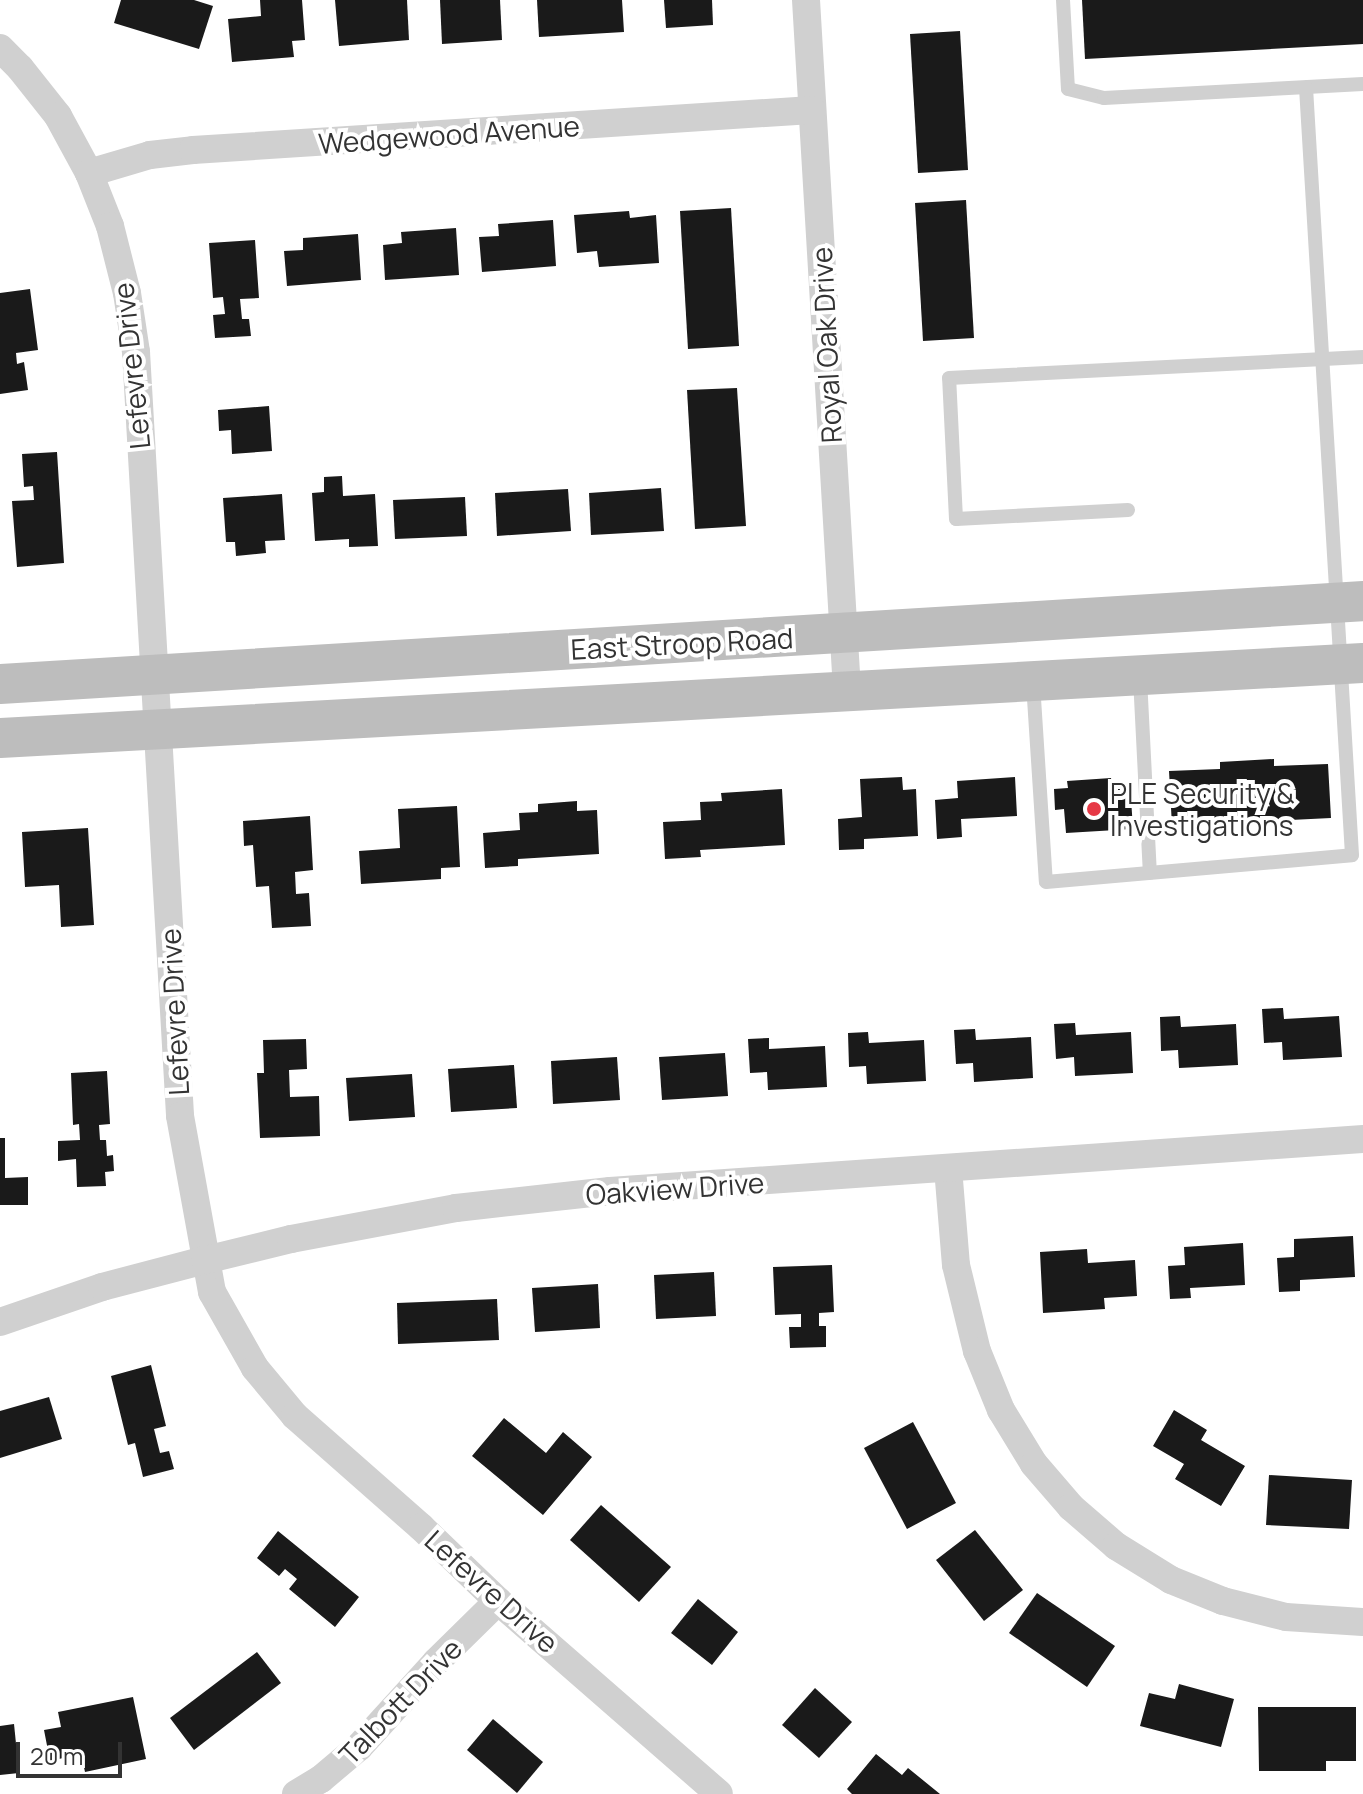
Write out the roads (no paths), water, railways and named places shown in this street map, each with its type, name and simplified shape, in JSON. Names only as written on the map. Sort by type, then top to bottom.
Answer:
[{"type":"main road","name":"East Stroop Road","points":[[0,684],[1349,602]]},
{"type":"main road","name":"East Stroop Road","points":[[0,738],[1351,664]]},
{"type":"street","name":"Royal Oak Drive","points":[[806,0],[847,690]]},
{"type":"street","name":"Lefevre Drive","points":[[0,48],[58,116],[89,173],[110,226],[127,293],[136,352],[180,1116],[212,1292],[255,1368],[295,1416],[421,1527],[498,1601],[719,1794]]},
{"type":"street","name":"Wedgewood Avenue","points":[[89,173],[150,155],[193,150],[812,110]]},
{"type":"street","name":"Oakview Drive","points":[[0,1322],[102,1287],[205,1260],[291,1239],[456,1208],[610,1191],[1363,1139]]},
{"type":"street","points":[[948,1168],[956,1265],[977,1351],[1001,1410],[1034,1464],[1071,1507],[1116,1546],[1171,1580],[1223,1601],[1286,1617],[1363,1622]]},
{"type":"street","name":"Talbott Drive","points":[[296,1794],[321,1779],[359,1747],[436,1662],[498,1601]]},
{"type":"lane","points":[[1063,0],[1068,89],[1104,98],[1363,84]]},
{"type":"lane","points":[[1033,681],[1046,882],[1352,855],[1349,602],[1321,359],[1306,87]]},
{"type":"lane","points":[[1128,510],[956,519],[949,378],[1363,357]]},
{"type":"lane","points":[[1140,676],[1150,873]]},
{"type":"place","name":"PLE Security & Investigations","points":[[1094,809]]}]
